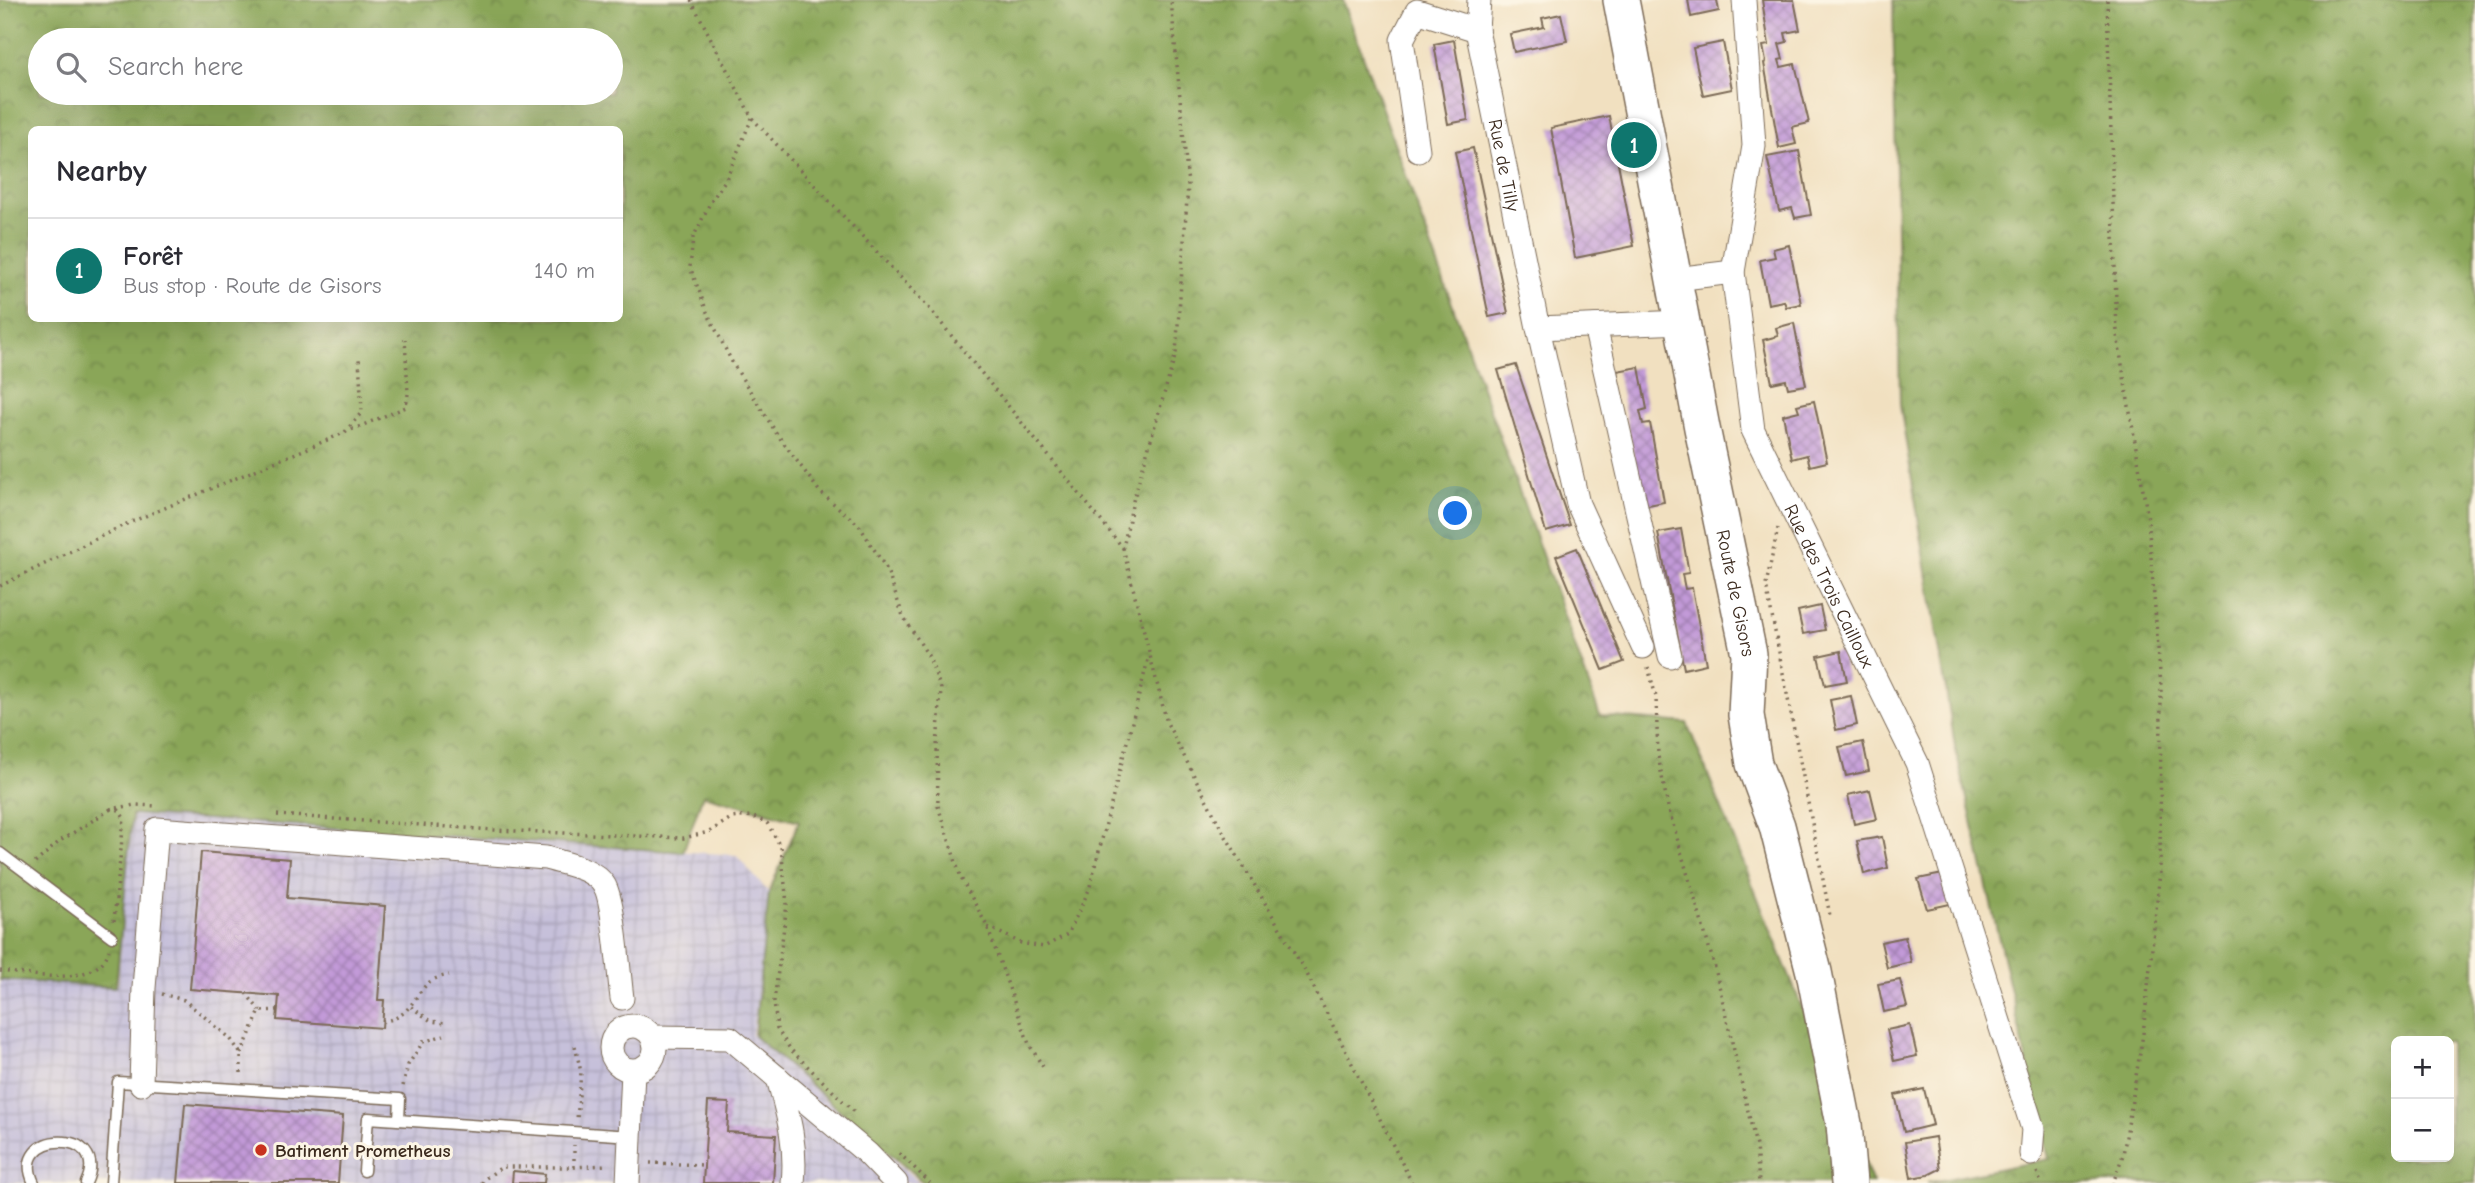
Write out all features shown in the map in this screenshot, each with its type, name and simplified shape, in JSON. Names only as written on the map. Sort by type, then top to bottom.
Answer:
[{"type":"main road","name":"Route de Gisors","points":[[1621,0],[1749,654],[1746,715],[1754,764],[1777,826],[1814,972],[1844,1124],[1849,1183]]},
{"type":"street","name":"Rue de Tilly","points":[[1479,0],[1477,30],[1538,328],[1578,504],[1643,647]]},
{"type":"street","name":"Rue des Trois Cailloux","points":[[1744,0],[1754,146],[1733,272],[1753,430],[1917,763],[2033,1129],[2031,1154]]},
{"type":"street","points":[[1418,150],[1402,40],[1416,6],[1477,30]]},
{"type":"street","points":[[1675,279],[1733,272]]},
{"type":"street","points":[[1538,328],[1683,322]]},
{"type":"street","points":[[1595,326],[1670,656]]},
{"type":"street","points":[[141,1084],[144,988],[157,829],[546,858],[587,870],[605,886],[613,922],[622,998],[635,1032],[656,1048],[652,1062],[646,1066],[634,1071],[622,1068],[612,1054],[612,1043],[635,1032],[730,1038],[866,1153],[896,1183]]},
{"type":"street","points":[[628,1183],[634,1071]]},
{"type":"street","points":[[778,1077],[796,1156],[793,1183]]},
{"type":"lane","points":[[0,853],[112,937]]},
{"type":"lane","points":[[111,1183],[118,1082],[400,1100],[399,1120]]},
{"type":"lane","points":[[364,1171],[368,1118],[631,1136]]},
{"type":"lane","points":[[34,1183],[30,1168],[38,1149],[56,1140],[66,1140],[83,1151],[90,1170],[86,1183]]},
{"type":"path","points":[[691,0],[751,118],[929,308],[1122,548],[1167,723],[1221,828],[1308,976],[1412,1183]]},
{"type":"path","points":[[1122,548],[1133,500],[1176,353],[1188,185],[1171,0]]},
{"type":"path","points":[[2107,0],[2116,335],[2148,519],[2161,686],[2160,872],[2143,1034],[2123,1155],[2113,1183]]},
{"type":"path","points":[[751,118],[726,179],[693,238],[690,267],[707,312],[733,363],[777,433],[820,492],[859,525],[887,570],[903,616],[929,657],[941,688],[937,747],[939,806],[961,878],[987,926],[1029,1044],[1044,1067]]},
{"type":"path","points":[[0,586],[124,525],[406,407],[408,394],[405,338]]},
{"type":"path","points":[[344,434],[362,412],[359,358]]},
{"type":"path","points":[[1780,518],[1766,585],[1831,921]]},
{"type":"path","points":[[1643,647],[1656,697],[1658,756],[1668,807],[1715,968],[1756,1146],[1759,1183]]},
{"type":"path","points":[[987,926],[1021,943],[1044,947],[1068,934],[1089,890],[1149,654]]},
{"type":"path","points":[[382,1021],[392,1020],[411,1006],[431,981],[449,975]]},
{"type":"path","points":[[144,988],[184,1000],[230,1038],[241,1054]]},
{"type":"path","points":[[246,993],[260,1011]]},
{"type":"path","points":[[411,1006],[431,1021],[445,1023]]},
{"type":"path","points":[[260,1011],[278,1010]]},
{"type":"path","points":[[241,1090],[241,1054],[260,1011]]},
{"type":"path","points":[[400,1100],[408,1065],[423,1042],[444,1035]]},
{"type":"path","points":[[482,1183],[502,1167],[573,1167],[582,1072],[575,1046]]},
{"type":"shaded area","points":[[131,814],[736,855],[771,895],[752,1035],[920,1183],[0,1183],[0,978],[118,984]]},
{"type":"green space","points":[[0,0],[1343,0],[1600,716],[1687,723],[1873,1183],[924,1183],[754,1036],[769,892],[799,821],[703,795],[683,852],[132,814],[116,987],[0,980]]},
{"type":"green space","points":[[1893,0],[2475,0],[2475,1183],[1926,1183],[2049,1159],[1955,746],[1900,405]]},
{"type":"building","points":[[1688,0],[1717,0],[1719,11],[1691,17]]},
{"type":"building","points":[[1762,0],[1794,0],[1800,30],[1785,33],[1787,42],[1779,44],[1783,59],[1779,60],[1781,67],[1795,64],[1809,123],[1792,127],[1796,144],[1779,148],[1764,63],[1763,46],[1769,45]]},
{"type":"building","points":[[1561,14],[1567,41],[1514,52],[1510,34],[1544,27],[1542,18]]},
{"type":"building","points":[[1454,40],[1468,120],[1448,124],[1434,44]]},
{"type":"building","points":[[1723,42],[1732,89],[1703,95],[1693,48]]},
{"type":"building","points":[[1609,116],[1634,246],[1575,258],[1551,128]]},
{"type":"building","points":[[1473,148],[1508,313],[1489,317],[1455,152]]},
{"type":"building","points":[[1799,151],[1811,215],[1795,218],[1792,208],[1779,211],[1767,157]]},
{"type":"building","points":[[1789,245],[1801,304],[1786,307],[1784,301],[1768,304],[1760,260],[1775,257],[1773,249]]},
{"type":"building","points":[[1794,323],[1806,385],[1788,388],[1786,380],[1772,383],[1763,340],[1778,336],[1776,328]]},
{"type":"building","points":[[1516,365],[1570,525],[1546,532],[1498,370]]},
{"type":"building","points":[[1639,367],[1647,409],[1640,411],[1643,424],[1650,423],[1664,502],[1643,506],[1617,371]]},
{"type":"building","points":[[1814,401],[1827,462],[1810,466],[1807,455],[1792,459],[1783,415],[1799,411],[1797,405]]},
{"type":"building","points":[[1681,529],[1689,573],[1682,574],[1685,589],[1692,588],[1706,664],[1684,669],[1658,533]]},
{"type":"building","points":[[1577,548],[1624,662],[1603,670],[1556,556]]},
{"type":"building","points":[[1820,606],[1825,630],[1803,634],[1798,611]]},
{"type":"building","points":[[1841,651],[1847,681],[1825,685],[1818,656]]},
{"type":"building","points":[[1851,696],[1857,725],[1836,730],[1830,700]]},
{"type":"building","points":[[1863,742],[1869,771],[1846,776],[1839,747]]},
{"type":"building","points":[[1870,790],[1877,819],[1854,824],[1848,795]]},
{"type":"building","points":[[1882,837],[1888,868],[1864,874],[1857,841]]},
{"type":"building","points":[[201,852],[290,859],[287,898],[385,906],[378,1000],[384,1000],[382,1028],[277,1020],[279,996],[190,989]]},
{"type":"building","points":[[1943,874],[1950,904],[1927,909],[1918,879]]},
{"type":"building","points":[[1905,937],[1911,962],[1887,968],[1881,942]]},
{"type":"building","points":[[1900,980],[1907,1007],[1884,1012],[1878,984]]},
{"type":"building","points":[[1910,1025],[1917,1056],[1894,1061],[1887,1030]]},
{"type":"building","points":[[1924,1089],[1933,1125],[1904,1132],[1895,1095]]},
{"type":"building","points":[[708,1102],[729,1103],[727,1132],[776,1135],[773,1183],[703,1183]]},
{"type":"building","name":"Batiment Prometheus","points":[[185,1104],[343,1116],[338,1183],[178,1183]]},
{"type":"building","points":[[1935,1137],[1940,1169],[1928,1175],[1911,1178],[1905,1142]]},
{"type":"building","points":[[513,1171],[545,1174],[544,1183],[512,1183]]},
{"type":"place","name":"Forêt","points":[[1634,145]]},
{"type":"place","name":"Batiment Prometheus","points":[[261,1150]]}]
